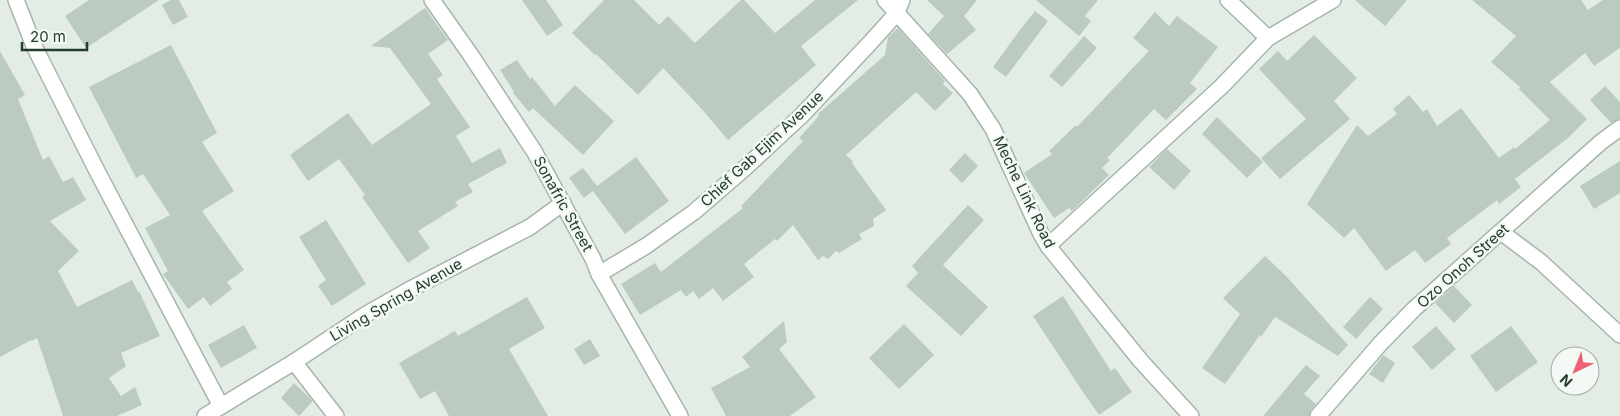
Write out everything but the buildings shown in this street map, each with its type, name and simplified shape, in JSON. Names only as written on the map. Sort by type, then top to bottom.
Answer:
[{"type":"street","points":[[16,0],[34,46],[98,173],[221,406]]},
{"type":"street","name":"Sonafric Street","points":[[432,0],[534,151],[593,259],[599,274],[680,416]]},
{"type":"street","name":"Meche Link Road","points":[[885,0],[899,7],[970,94],[993,129],[1048,246],[1140,360],[1191,416]]},
{"type":"street","points":[[1228,0],[1268,38]]},
{"type":"street","points":[[1048,246],[1222,86],[1268,38],[1333,0]]},
{"type":"street","name":"Chief Gab Ejim Avenue","points":[[599,274],[646,246],[694,212],[745,168],[802,116],[899,7]]},
{"type":"street","name":"Ozo Onoh Street","points":[[1318,416],[1380,344],[1414,309],[1601,142],[1620,128]]},
{"type":"street","name":"Living Spring Avenue","points":[[205,416],[407,290],[530,226],[563,203]]},
{"type":"street","points":[[1501,232],[1541,262],[1620,335]]},
{"type":"street","points":[[294,362],[336,416]]}]
